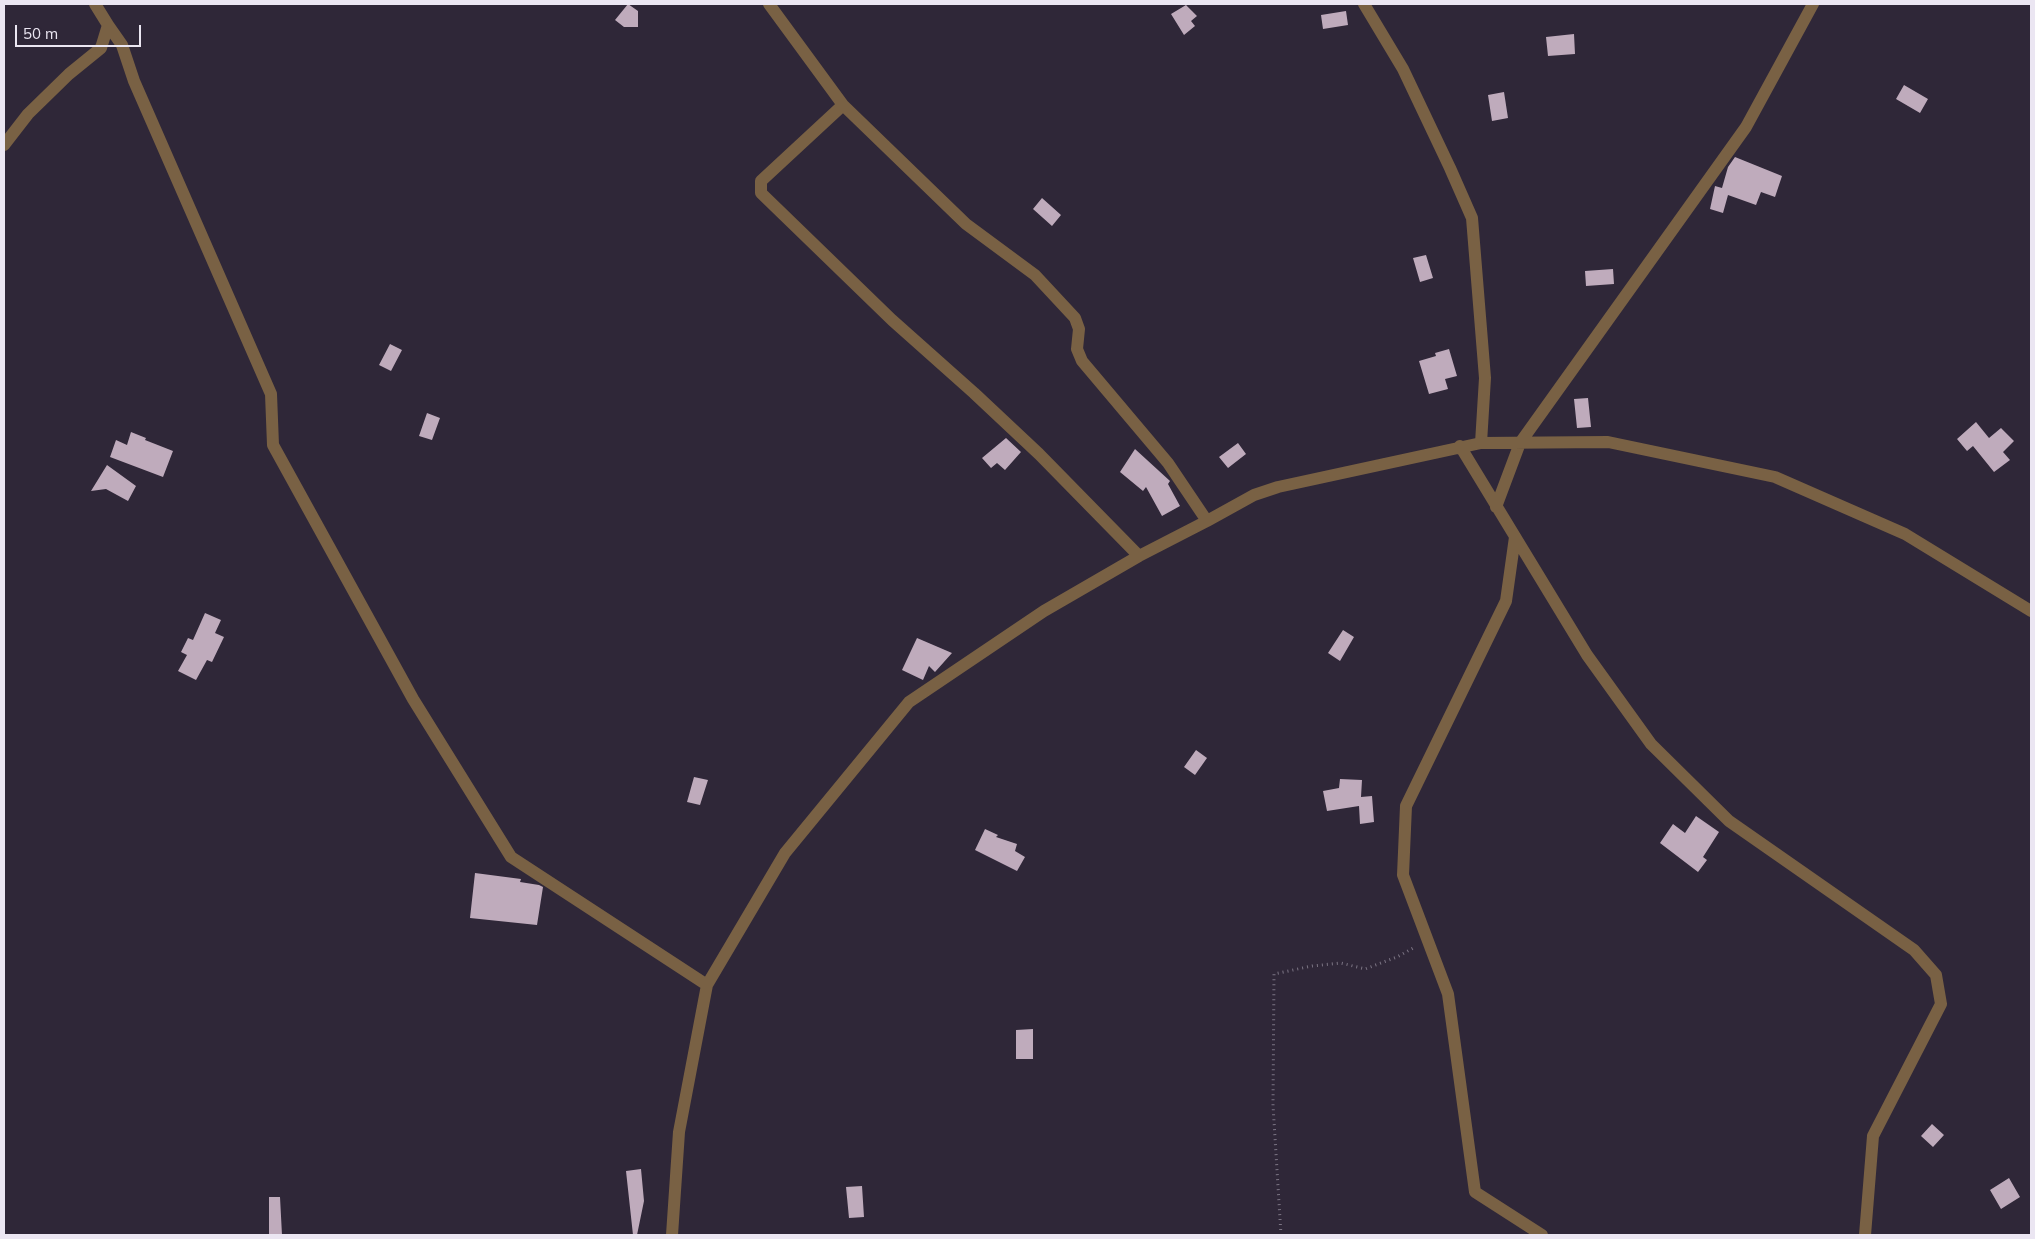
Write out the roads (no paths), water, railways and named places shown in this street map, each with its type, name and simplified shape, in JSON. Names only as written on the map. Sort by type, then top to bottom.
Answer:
[{"type":"street","points":[[95,4],[122,45],[134,81],[271,394],[273,445],[413,699],[511,857],[707,985]]},
{"type":"street","points":[[770,4],[843,105],[966,224],[1035,275],[1075,318],[1079,329],[1076,349],[1082,361],[1168,463],[1207,522]]},
{"type":"street","points":[[1364,4],[1403,70],[1472,218],[1485,378],[1481,443]]},
{"type":"street","points":[[1496,507],[1520,443],[1746,127],[1813,4]]},
{"type":"street","points":[[4,145],[28,114],[69,74],[101,48],[108,25]]},
{"type":"street","points":[[843,105],[762,181],[761,193],[892,320],[1039,454],[1139,556]]},
{"type":"street","points":[[672,1235],[679,1132],[707,985],[785,853],[909,702],[1044,611],[1139,556],[1207,522],[1254,495],[1268,490],[1460,446],[1481,443],[1608,442],[1775,477],[1905,534],[2031,611]]},
{"type":"street","points":[[1460,446],[1587,656],[1651,744],[1729,821],[1914,950],[1936,975],[1941,1004],[1873,1136],[1865,1235]]},
{"type":"street","points":[[1515,537],[1506,601],[1406,806],[1404,875],[1448,994],[1475,1192],[1542,1235]]}]
